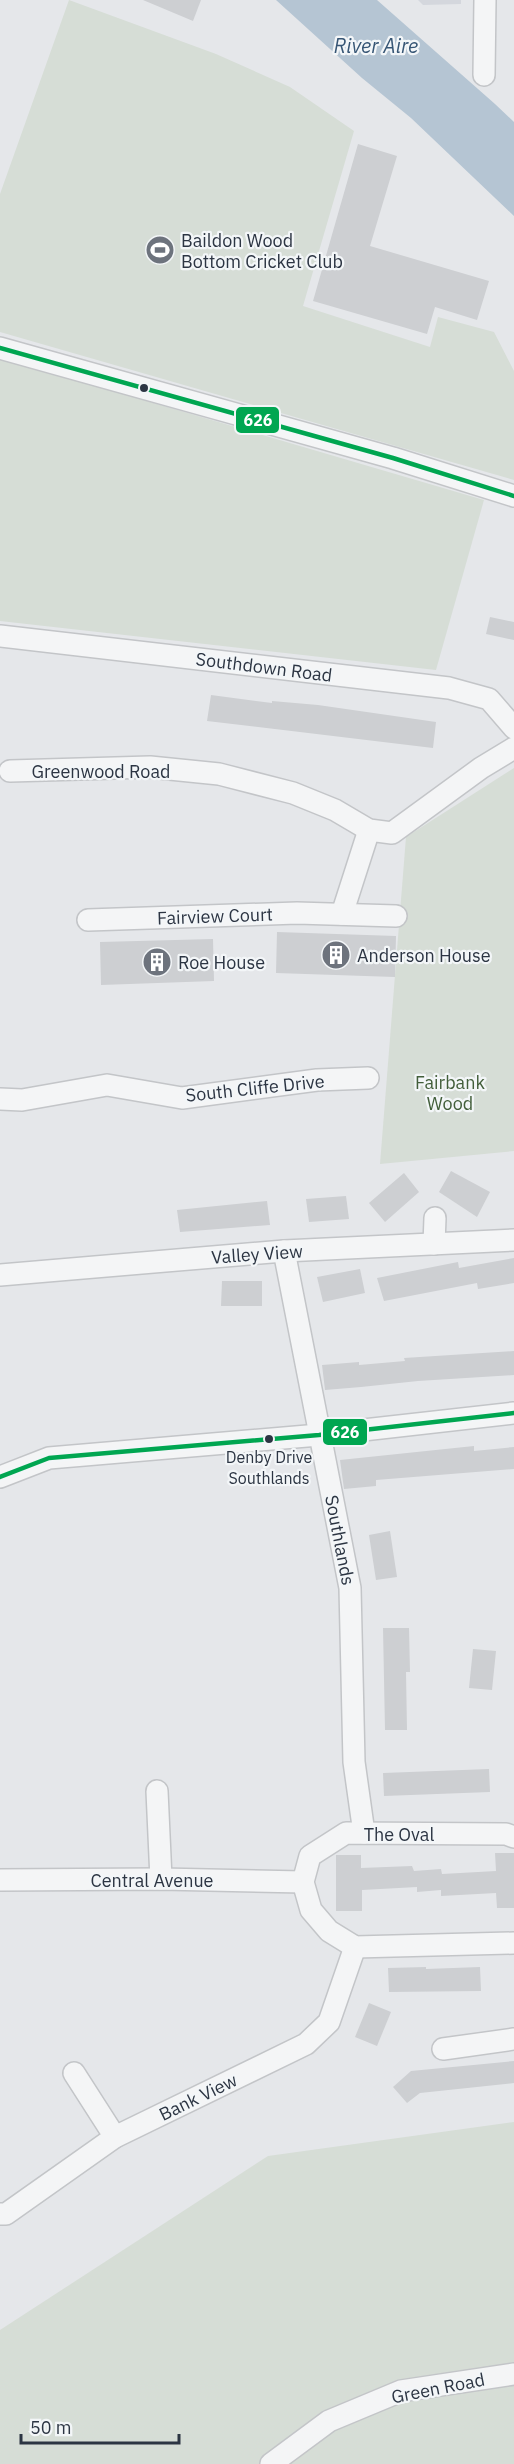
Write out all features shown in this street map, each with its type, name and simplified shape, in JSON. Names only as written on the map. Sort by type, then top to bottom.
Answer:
[{"type":"street","points":[[484,75],[485,0]]},
{"type":"street","points":[[0,348],[393,458],[514,496]]},
{"type":"street","name":"Southdown Road","points":[[0,636],[449,688],[489,699],[514,728]]},
{"type":"street","points":[[342,914],[369,830],[392,832],[481,768],[514,748]]},
{"type":"street","name":"Greenwood Road","points":[[10,771],[150,768],[219,774],[293,794],[335,810],[369,830]]},
{"type":"street","name":"Fairview Court","points":[[88,920],[297,913],[396,916]]},
{"type":"street","name":"South Cliffe Drive","points":[[0,1099],[22,1100],[107,1085],[182,1098],[317,1080],[368,1078]]},
{"type":"street","points":[[434,1244],[435,1218]]},
{"type":"street","name":"Valley View","points":[[0,1275],[284,1251],[514,1240]]},
{"type":"street","name":"Southlands","points":[[284,1251],[350,1588],[354,1762],[364,1833]]},
{"type":"street","points":[[0,1478],[49,1458],[319,1434],[514,1413]]},
{"type":"street","points":[[157,1791],[161,1879]]},
{"type":"street","name":"The Oval","points":[[303,1882],[310,1856],[346,1833],[506,1834],[514,1837]]},
{"type":"street","name":"Central Avenue","points":[[0,1881],[161,1879],[303,1882]]},
{"type":"street","points":[[303,1882],[311,1910],[329,1931],[355,1947],[514,1943]]},
{"type":"street","name":"Bank View","points":[[0,2214],[6,2214],[115,2137],[306,2044],[329,2022],[355,1947]]},
{"type":"street","points":[[442,2049],[514,2039]]},
{"type":"street","points":[[74,2073],[115,2137]]},
{"type":"street","name":"Green Road","points":[[271,2464],[329,2421],[401,2391],[514,2374]]},
{"type":"shaded area","points":[[418,0],[461,0],[461,4],[423,5]]},
{"type":"green space","name":"Baildon Wood Bottom Cricket Club","points":[[69,0],[216,54],[290,87],[354,131],[303,306],[430,347],[438,317],[494,332],[514,371],[514,480],[0,332],[0,194]]},
{"type":"green space","points":[[0,358],[484,500],[436,670],[0,621]]},
{"type":"green space","name":"Fairbank Wood","points":[[514,768],[514,1151],[380,1164],[406,837]]},
{"type":"green space","points":[[514,2122],[514,2464],[0,2464],[0,2330],[268,2156]]},
{"type":"water","name":"River Aire","points":[[276,0],[377,0],[495,104],[514,122],[514,216],[411,118],[362,78]]},
{"type":"building","points":[[143,0],[201,0],[193,21]]},
{"type":"building","points":[[358,144],[397,156],[370,246],[489,281],[477,320],[435,307],[427,334],[313,301]]},
{"type":"building","points":[[490,617],[514,622],[514,640],[486,634]]},
{"type":"building","points":[[211,695],[272,703],[272,701],[318,705],[436,722],[433,748],[207,721]]},
{"type":"building","name":"Anderson House","points":[[277,932],[396,936],[395,977],[276,973]]},
{"type":"building","name":"Roe House","points":[[213,939],[214,981],[101,985],[100,942]]},
{"type":"building","points":[[451,1171],[490,1192],[477,1217],[439,1192]]},
{"type":"building","points":[[404,1173],[419,1192],[385,1222],[369,1203]]},
{"type":"building","points":[[346,1196],[349,1219],[309,1222],[306,1199]]},
{"type":"building","points":[[267,1201],[270,1225],[180,1232],[177,1210]]},
{"type":"building","points":[[514,1258],[514,1283],[478,1289],[477,1283],[384,1301],[377,1278],[458,1262],[459,1268]]},
{"type":"building","points":[[360,1269],[365,1293],[323,1302],[317,1277]]},
{"type":"building","points":[[222,1281],[262,1281],[262,1306],[221,1306]]},
{"type":"building","points":[[514,1351],[514,1375],[325,1390],[322,1365],[359,1362],[359,1365],[405,1361],[404,1358]]},
{"type":"building","points":[[474,1446],[474,1451],[514,1447],[514,1469],[376,1480],[376,1486],[344,1489],[340,1460]]},
{"type":"building","points":[[390,1531],[397,1577],[376,1580],[369,1535]]},
{"type":"building","points":[[383,1628],[409,1628],[410,1672],[406,1672],[407,1730],[385,1730]]},
{"type":"building","points":[[473,1649],[496,1651],[492,1690],[469,1688]]},
{"type":"building","points":[[489,1769],[490,1792],[384,1796],[383,1773]]},
{"type":"building","points":[[495,1853],[514,1853],[514,1908],[497,1908],[496,1893],[441,1896],[441,1890],[417,1892],[417,1887],[362,1890],[362,1911],[336,1911],[336,1855],[361,1855],[361,1868],[412,1866],[414,1871],[441,1869],[442,1874],[496,1871]]},
{"type":"building","points":[[426,1967],[426,1969],[480,1967],[481,1991],[389,1992],[388,1968]]},
{"type":"building","points":[[369,2003],[391,2012],[377,2046],[355,2037]]},
{"type":"building","points":[[514,2061],[514,2083],[420,2093],[407,2103],[393,2087],[411,2071]]},
{"type":"transit line","name":"626","points":[[0,348],[393,458],[514,496]]},
{"type":"transit line","name":"626","points":[[0,1477],[49,1458],[319,1435],[514,1413]]},
{"type":"place","name":"Baildon Wood Bottom Cricket Club","points":[[160,250]]},
{"type":"place","name":"Anderson House","points":[[336,955]]},
{"type":"place","name":"Roe House","points":[[157,962]]},
{"type":"place","name":"Denby Drive Southlands","points":[[269,1439]]}]
